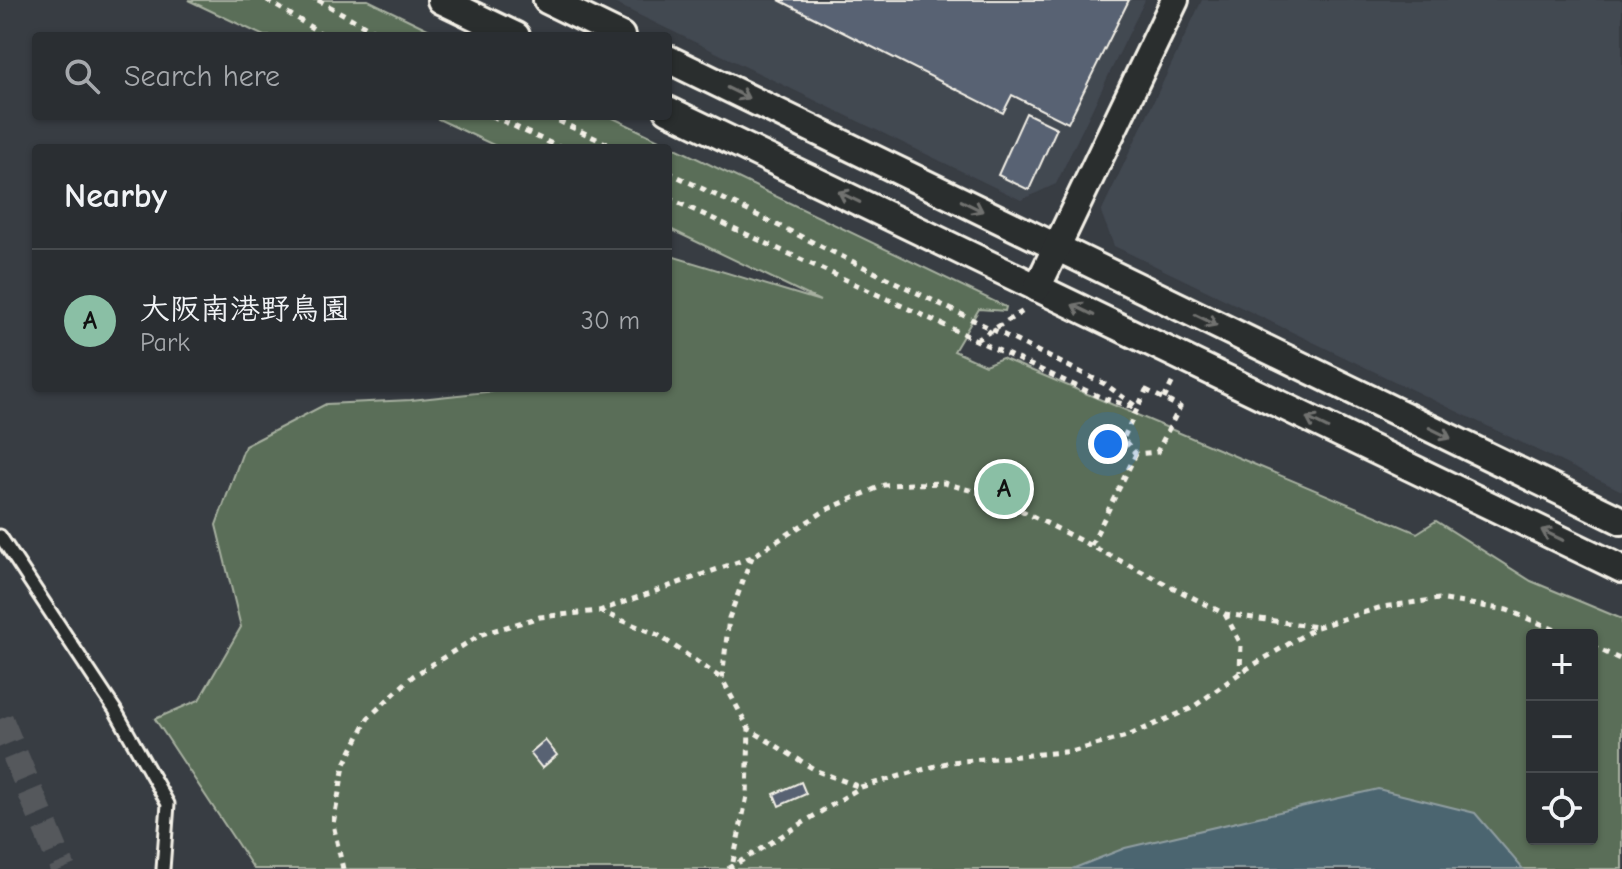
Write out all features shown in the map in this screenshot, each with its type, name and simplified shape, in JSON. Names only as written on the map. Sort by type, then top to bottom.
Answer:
[{"type":"street","points":[[441,0],[508,32]]},
{"type":"street","points":[[547,0],[613,32]]},
{"type":"street","points":[[1031,299],[1175,0]]},
{"type":"street","points":[[672,61],[1622,521]]},
{"type":"street","points":[[672,112],[1031,299],[1622,569]]},
{"type":"lane","points":[[0,536],[115,710],[168,804],[163,869]]},
{"type":"path","points":[[267,0],[319,32]]},
{"type":"path","points":[[318,0],[376,32]]},
{"type":"path","points":[[501,120],[552,144]]},
{"type":"path","points":[[556,120],[608,144]]},
{"type":"path","points":[[672,174],[1105,384],[1138,408]]},
{"type":"path","points":[[672,200],[1102,398],[1138,408]]},
{"type":"path","points":[[976,340],[1031,299]]},
{"type":"path","points":[[1164,399],[1173,381]]},
{"type":"path","points":[[1146,390],[1180,407],[1157,452],[1136,454],[1123,439],[1146,390]]},
{"type":"path","points":[[1091,545],[1136,454]]},
{"type":"path","points":[[343,869],[333,824],[344,766],[368,718],[413,676],[482,634],[540,617],[599,611],[752,557],[826,510],[884,485],[944,483],[995,497],[1225,614],[1317,627]]},
{"type":"path","points":[[722,679],[729,618],[752,557]]},
{"type":"path","points":[[730,866],[861,787],[950,762],[1075,751],[1130,735],[1192,708],[1240,673],[1317,627],[1382,607],[1439,599],[1507,610],[1553,629]]},
{"type":"path","points":[[599,611],[658,635],[722,679],[749,729],[817,771],[861,787]]},
{"type":"path","points":[[1225,614],[1241,644],[1240,673]]},
{"type":"path","points":[[1598,649],[1622,660]]},
{"type":"path","points":[[730,866],[747,796],[749,729]]},
{"type":"shaded area","points":[[608,0],[1145,0],[1056,184],[1021,200]]},
{"type":"shaded area","points":[[1202,0],[1622,0],[1622,491],[1114,246],[1101,212]]},
{"type":"green space","points":[[188,0],[368,0],[434,32],[256,32]]},
{"type":"green space","points":[[440,120],[617,120],[667,144],[492,144]]},
{"type":"green space","points":[[672,146],[1006,307],[1005,311],[979,309],[954,351],[985,365],[1002,358],[1417,533],[1436,521],[1531,581],[1622,619],[1622,869],[254,869],[155,719],[199,700],[241,627],[216,525],[245,446],[326,404],[486,392],[672,392],[672,256],[820,301],[672,230]]},
{"type":"water","points":[[1378,789],[1475,813],[1523,869],[1072,869],[1125,848]]},
{"type":"building","points":[[779,0],[1129,0],[1068,123],[1012,95],[1003,113]]},
{"type":"building","points":[[1026,113],[1057,128],[1029,190],[998,175]]},
{"type":"building","points":[[545,740],[557,755],[542,768],[530,753]]},
{"type":"building","points":[[801,782],[806,794],[779,806],[774,794]]},
{"type":"tunnel","points":[[0,719],[63,869]]},
{"type":"place","name":"大阪南港野鳥園","points":[[1004,489]]}]
